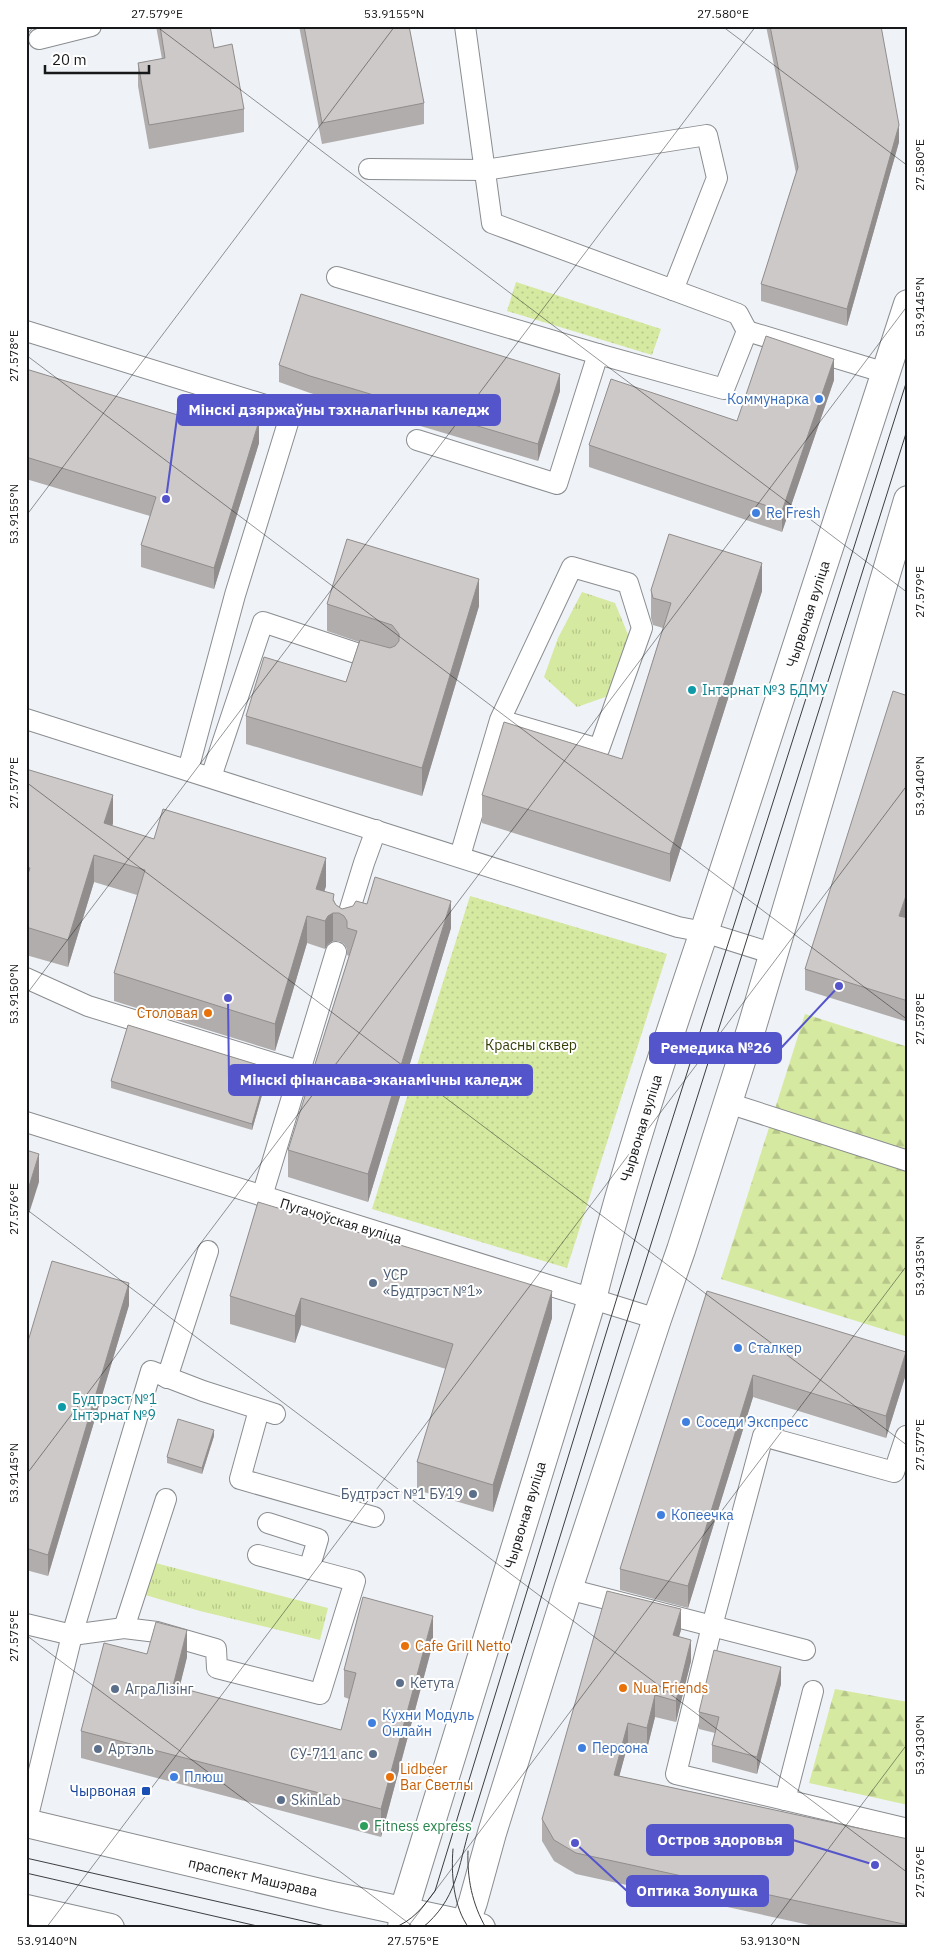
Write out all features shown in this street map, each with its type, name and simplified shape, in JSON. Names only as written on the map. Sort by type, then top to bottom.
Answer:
[{"type":"main road","name":"Чырвоная вуліца","points":[[403,1919],[592,1299],[609,1228],[678,1009],[908,304]]},
{"type":"main road","points":[[470,1927],[492,1833],[568,1589],[728,1103],[908,500]]},
{"type":"main road","name":"праспект Машэрава","points":[[26,1824],[333,1896],[403,1919],[470,1927]]},
{"type":"main road","points":[[26,1909],[110,1928]]},
{"type":"lane","points":[[39,39],[91,26]]},
{"type":"lane","points":[[465,26],[492,223],[738,314],[747,330],[886,373]]},
{"type":"lane","points":[[369,169],[484,170],[708,135],[717,178],[673,290]]},
{"type":"lane","points":[[337,276],[598,354],[724,389],[747,330]]},
{"type":"lane","points":[[26,332],[291,413],[235,595],[188,770]]},
{"type":"lane","points":[[417,440],[557,484],[598,354]]},
{"type":"lane","points":[[460,856],[500,720],[572,567],[628,583],[642,628],[599,749],[500,720]]},
{"type":"lane","points":[[211,777],[226,738],[263,622],[388,664]]},
{"type":"lane","points":[[26,719],[678,926],[704,932],[774,954]]},
{"type":"lane","points":[[345,925],[376,830]]},
{"type":"lane","points":[[262,1196],[336,952]]},
{"type":"lane","points":[[26,978],[88,1006],[299,1071]]},
{"type":"lane","points":[[728,1103],[908,1161]]},
{"type":"lane","name":"Пугачоўская вуліца","points":[[26,1122],[657,1319]]},
{"type":"lane","points":[[167,1378],[208,1251]]},
{"type":"lane","points":[[26,1824],[72,1635],[151,1371],[267,1412],[240,1479],[374,1517]]},
{"type":"lane","points":[[906,1436],[894,1472],[763,1436],[712,1626],[676,1774],[908,1829]]},
{"type":"lane","points":[[124,1628],[166,1499]]},
{"type":"lane","points":[[268,1523],[318,1539],[309,1569]]},
{"type":"lane","points":[[26,1624],[72,1635],[124,1628],[157,1632],[216,1649],[217,1668],[320,1694],[355,1581],[258,1555]]},
{"type":"lane","points":[[568,1589],[806,1650]]},
{"type":"lane","points":[[785,1800],[813,1691]]},
{"type":"green space","points":[[516,282],[661,329],[652,355],[507,311]]},
{"type":"green space","points":[[582,592],[615,603],[629,637],[611,695],[577,707],[544,677],[558,638]]},
{"type":"green space","name":"Красны сквер","points":[[470,896],[667,954],[567,1268],[372,1209]]},
{"type":"green space","points":[[805,1014],[908,1047],[908,1337],[721,1279]]},
{"type":"green space","points":[[144,1560],[328,1608],[320,1640],[200,1611],[135,1592]]},
{"type":"green space","points":[[835,1689],[908,1702],[908,1805],[809,1783]]},
{"type":"building","points":[[160,26],[210,26],[214,48],[232,44],[244,109],[149,125],[138,63],[165,58]]},
{"type":"building","points":[[304,26],[409,26],[424,103],[322,123]]},
{"type":"building","points":[[770,26],[881,26],[899,125],[847,309],[761,284],[798,167]]},
{"type":"building","points":[[301,294],[560,374],[538,444],[279,365]]},
{"type":"building","points":[[766,336],[834,359],[782,511],[589,445],[611,379],[737,421]]},
{"type":"building","points":[[26,369],[181,416],[186,399],[259,421],[214,568],[141,545],[156,497],[26,457]]},
{"type":"building","name":"Інтэрнат №3 БДМУ","points":[[669,534],[762,563],[670,854],[482,795],[504,722],[622,759],[671,603],[653,598],[651,590]]},
{"type":"building","points":[[347,539],[479,579],[422,768],[246,716],[264,657],[346,682],[360,640],[390,648],[399,641],[399,634],[392,625],[327,604]]},
{"type":"building","points":[[893,691],[908,696],[908,890],[899,916],[908,918],[908,1001],[805,969]]},
{"type":"building","points":[[26,769],[113,795],[104,823],[154,839],[163,809],[326,858],[316,889],[334,894],[333,900],[342,909],[353,906],[356,901],[367,904],[375,877],[451,901],[368,1174],[288,1150],[357,931],[347,928],[347,921],[339,913],[333,913],[325,921],[307,916],[275,1024],[114,973],[145,870],[94,855],[68,940],[26,927],[26,880],[30,868],[26,866]]},
{"type":"building","points":[[128,1025],[268,1068],[252,1124],[111,1081]]},
{"type":"building","points":[[26,1150],[39,1154],[26,1196]]},
{"type":"building","points":[[258,1202],[552,1291],[493,1485],[417,1462],[453,1344],[301,1298],[295,1316],[230,1296]]},
{"type":"building","name":"Будтрэст №1 Інтэрнат №9","points":[[52,1261],[129,1283],[48,1555],[26,1548],[26,1348]]},
{"type":"building","points":[[707,1291],[906,1352],[886,1416],[753,1375],[688,1586],[620,1569]]},
{"type":"building","points":[[178,1419],[214,1430],[202,1468],[167,1457]]},
{"type":"building","points":[[607,1591],[681,1609],[673,1635],[691,1640],[676,1701],[655,1695],[647,1728],[628,1723],[614,1775],[908,1839],[908,1925],[576,1853],[554,1840],[542,1819]]},
{"type":"building","points":[[363,1597],[433,1616],[381,1809],[81,1731],[104,1643],[147,1654],[156,1622],[187,1630],[173,1686],[341,1730],[356,1673],[344,1670]]},
{"type":"building","points":[[714,1650],[781,1667],[757,1757],[712,1745],[719,1717],[699,1712]]},
{"type":"tram line","points":[[393,1928],[412,1917],[422,1908],[435,1891],[654,1177],[908,377]]},
{"type":"tram line","points":[[422,1928],[443,1906],[455,1882],[470,1827],[630,1311],[908,427]]},
{"type":"tram line","points":[[453,1849],[452,1869],[456,1900],[469,1928]]},
{"type":"tram line","points":[[468,1851],[471,1891],[477,1910],[486,1928]]},
{"type":"tram line","points":[[26,1858],[334,1928]]},
{"type":"tram line","points":[[26,1873],[266,1928]]},
{"type":"place","name":"Коммунарка","points":[[819,399]]},
{"type":"place","name":"Мінскі дзяржаўны тэхналагічны каледж","points":[[166,499]]},
{"type":"place","name":"Re Fresh","points":[[756,513]]},
{"type":"place","name":"Інтэрнат №3 БДМУ","points":[[692,690]]},
{"type":"place","name":"Ремедика №26","points":[[839,986]]},
{"type":"place","name":"Мінскі фінансава-эканамічны каледж","points":[[228,998]]},
{"type":"place","name":"Столовая","points":[[208,1013]]},
{"type":"place","name":"УСР «Будтрэст №1»","points":[[373,1283]]},
{"type":"place","name":"Сталкер","points":[[738,1348]]},
{"type":"place","name":"Будтрэст №1 Інтэрнат №9","points":[[62,1407]]},
{"type":"place","name":"Соседи Экспресс","points":[[686,1422]]},
{"type":"place","name":"Будтрэст №1 БУ19","points":[[473,1494]]},
{"type":"place","name":"Копеечка","points":[[661,1515]]},
{"type":"place","name":"Cafe Grill Netto","points":[[405,1646]]},
{"type":"place","name":"Кетута","points":[[400,1683]]},
{"type":"place","name":"Nua Friends","points":[[623,1688]]},
{"type":"place","name":"АграЛізінг","points":[[115,1689]]},
{"type":"place","name":"Кухни Модуль Онлайн","points":[[372,1723]]},
{"type":"place","name":"Персона","points":[[582,1748]]},
{"type":"place","name":"Артэль","points":[[98,1749]]},
{"type":"place","name":"СУ-711 апс","points":[[373,1754]]},
{"type":"place","name":"Плюш","points":[[174,1777]]},
{"type":"place","name":"Lidbeer Bar Светлы","points":[[390,1777]]},
{"type":"place","name":"Чырвоная","points":[[146,1791]]},
{"type":"place","name":"SkinLab","points":[[281,1800]]},
{"type":"place","name":"Fitness express","points":[[364,1826]]},
{"type":"place","name":"Оптика Золушка","points":[[575,1843]]},
{"type":"place","name":"Остров здоровья","points":[[875,1865]]}]
